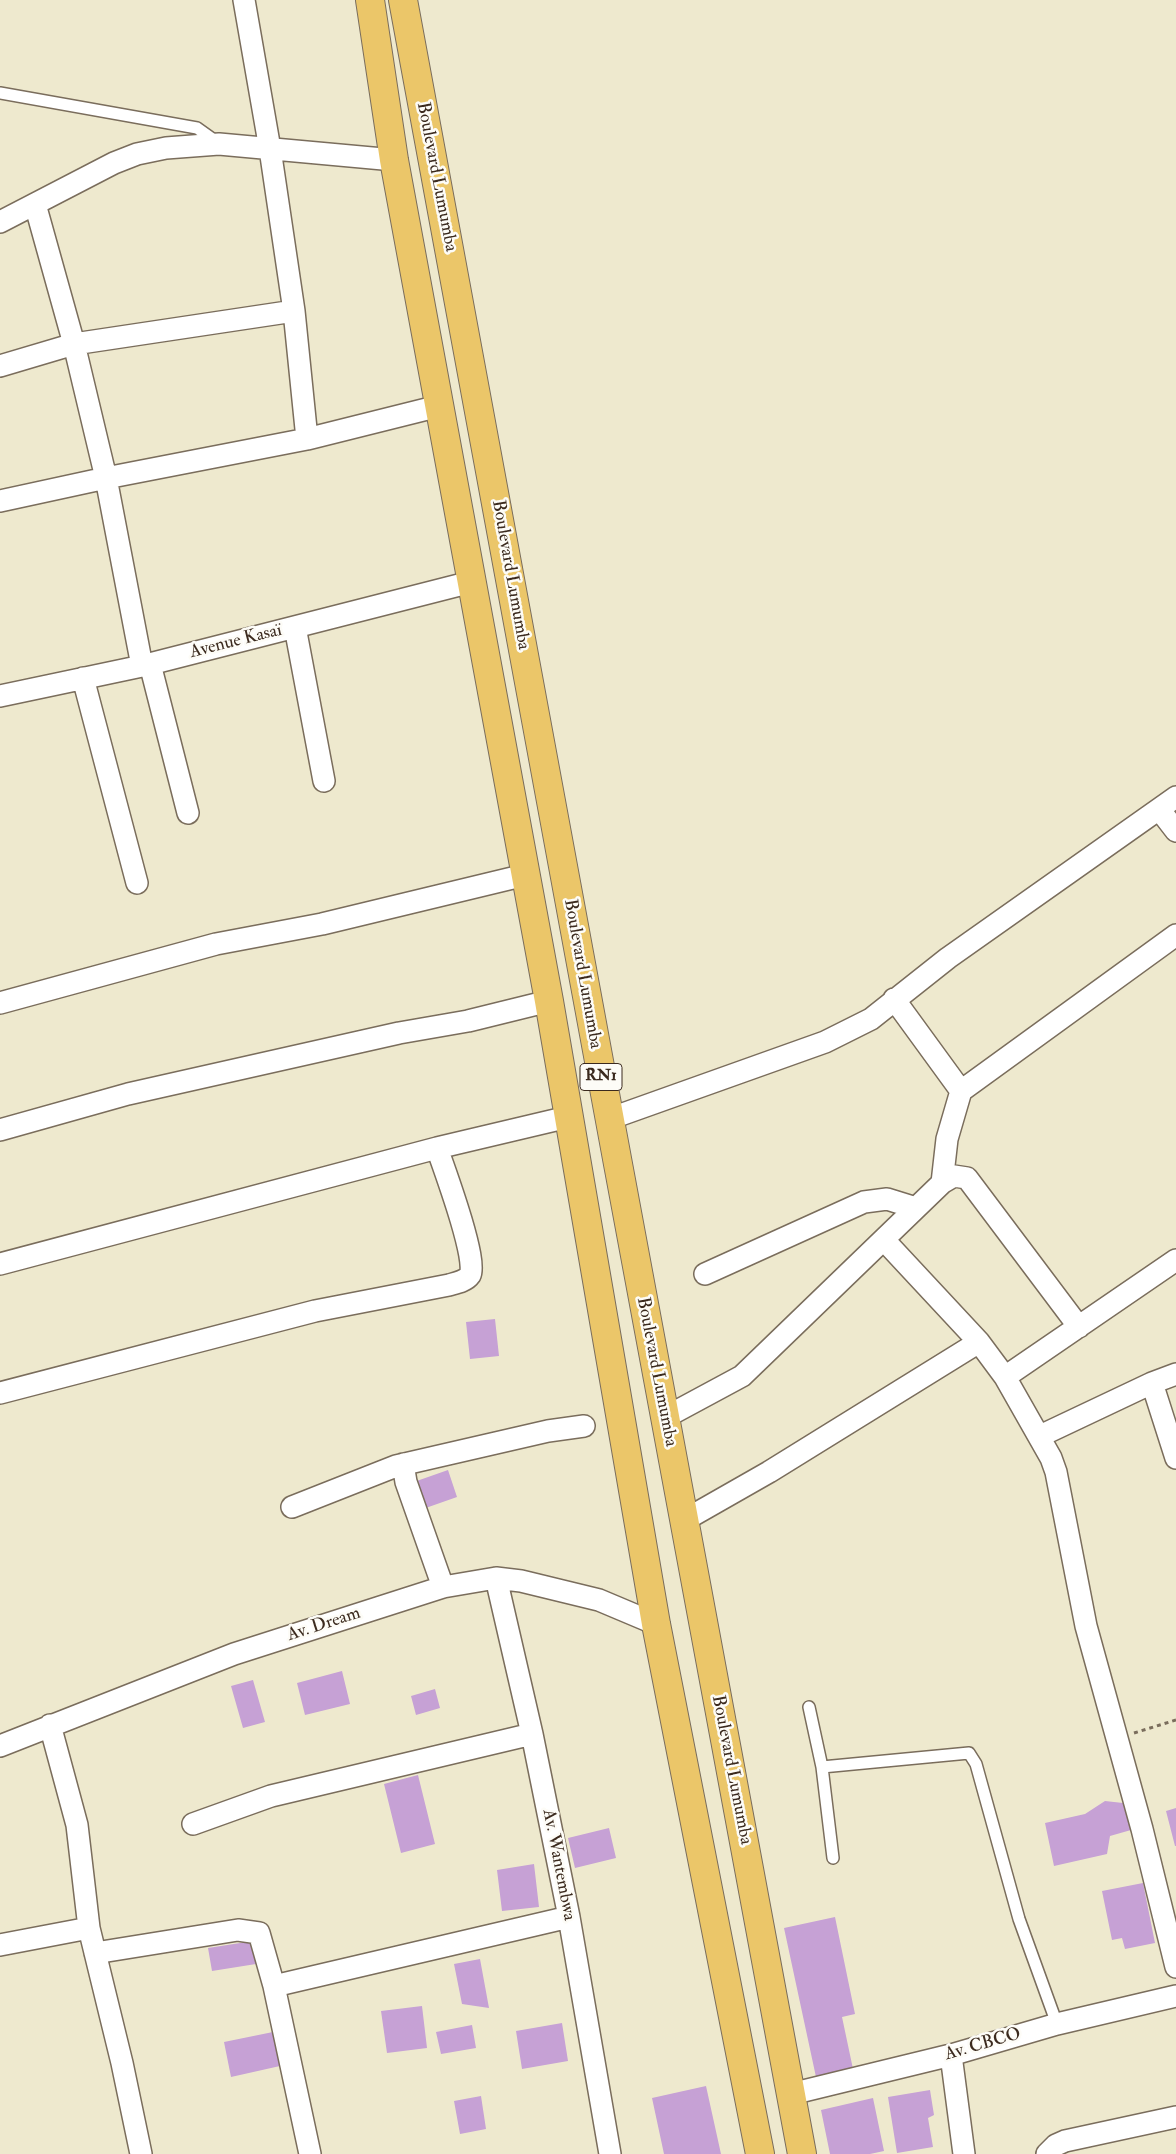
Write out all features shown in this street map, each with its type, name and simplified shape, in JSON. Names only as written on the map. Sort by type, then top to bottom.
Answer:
[{"type":"highway","name":"Boulevard Lumumba","points":[[370,0],[394,160],[549,1001],[656,1624],[760,2154]]},
{"type":"highway","name":"Boulevard Lumumba","points":[[403,0],[473,371],[683,1521],[802,2154]]},
{"type":"street","points":[[244,0],[270,149],[294,310],[307,439]]},
{"type":"street","points":[[0,222],[114,163],[137,154],[166,148],[219,144],[394,160]]},
{"type":"street","points":[[35,204],[74,344],[106,478],[146,665],[188,813]]},
{"type":"street","points":[[0,366],[74,344],[294,310]]},
{"type":"street","points":[[0,501],[106,478],[307,439],[439,406]]},
{"type":"street","name":"Avenue Kasaï","points":[[0,696],[146,665],[471,582]]},
{"type":"street","points":[[295,627],[324,781]]},
{"type":"street","points":[[83,678],[137,883]]},
{"type":"street","points":[[609,1119],[825,1042],[870,1019],[894,999],[1034,896],[1168,803],[1176,831]]},
{"type":"street","points":[[0,1003],[216,944],[322,924],[525,875]]},
{"type":"street","points":[[942,1183],[947,1139],[961,1090],[1176,935]]},
{"type":"street","points":[[894,999],[961,1090]]},
{"type":"street","points":[[0,1130],[128,1094],[399,1033],[468,1021],[549,1001]]},
{"type":"street","points":[[0,1264],[437,1148],[568,1117]]},
{"type":"street","points":[[0,1393],[315,1311],[449,1285],[465,1280],[470,1274],[472,1263],[466,1238],[437,1148]]},
{"type":"street","points":[[664,1418],[742,1376],[942,1183],[954,1176],[967,1178],[1079,1327]]},
{"type":"street","points":[[705,1274],[864,1202],[887,1199],[916,1208]]},
{"type":"street","points":[[884,1240],[979,1342],[1005,1377],[1051,1458],[1056,1472],[1086,1626],[1142,1829],[1176,1967]]},
{"type":"street","points":[[1005,1377],[1176,1260]]},
{"type":"street","points":[[683,1521],[769,1472],[979,1342]]},
{"type":"street","points":[[1040,1436],[1152,1383],[1176,1374]]},
{"type":"street","points":[[1152,1383],[1176,1458]]},
{"type":"street","points":[[292,1507],[403,1464],[548,1431],[584,1426]]},
{"type":"street","points":[[403,1464],[406,1482],[443,1587]]},
{"type":"street","name":"Av. Dream","points":[[0,1746],[234,1654],[443,1587],[496,1578],[520,1581],[599,1600],[656,1624]]},
{"type":"street","name":"Av. Wantembwa","points":[[496,1578],[532,1734],[568,1917],[610,2154]]},
{"type":"street","points":[[50,1725],[77,1825],[89,1928],[122,2063],[141,2154]]},
{"type":"street","points":[[193,1824],[272,1796],[532,1734]]},
{"type":"street","points":[[274,1986],[568,1917]]},
{"type":"street","points":[[0,1944],[89,1928]]},
{"type":"street","points":[[95,1953],[238,1930],[250,1930],[259,1933],[274,1986],[310,2154]]},
{"type":"street","name":"Av. CBCO","points":[[791,2094],[951,2055],[1057,2024],[1176,1999]]},
{"type":"street","points":[[951,2055],[964,2154]]},
{"type":"street","points":[[1046,2154],[1056,2145],[1065,2141],[1176,2117]]},
{"type":"lane","points":[[0,93],[196,128],[219,144]]},
{"type":"lane","points":[[809,1707],[822,1767],[833,1858]]},
{"type":"lane","points":[[822,1767],[969,1753],[976,1764],[1019,1919],[1057,2024]]},
{"type":"path","points":[[1117,1738],[1176,1720]]},
{"type":"building","points":[[495,1319],[499,1356],[470,1359],[466,1322]]},
{"type":"building","points":[[448,1470],[457,1497],[420,1510],[411,1483]]},
{"type":"building","points":[[342,1671],[350,1704],[305,1715],[297,1683]]},
{"type":"building","points":[[253,1680],[265,1722],[243,1728],[231,1686]]},
{"type":"building","points":[[435,1689],[440,1708],[416,1715],[411,1696]]},
{"type":"building","points":[[418,1775],[435,1844],[401,1853],[384,1784]]},
{"type":"building","points":[[1105,1801],[1123,1803],[1131,1830],[1110,1836],[1107,1854],[1054,1866],[1045,1823],[1085,1814]]},
{"type":"building","points":[[1176,1808],[1176,1846],[1175,1846],[1166,1811]]},
{"type":"building","points":[[609,1828],[616,1858],[575,1868],[568,1838]]},
{"type":"building","points":[[534,1864],[539,1907],[502,1911],[497,1870]]},
{"type":"building","points":[[1143,1883],[1155,1943],[1125,1949],[1122,1938],[1112,1940],[1102,1891]]},
{"type":"building","points":[[835,1917],[855,2014],[842,2017],[853,2069],[816,2077],[784,1928]]},
{"type":"building","points":[[253,1941],[256,1964],[212,1971],[208,1948]]},
{"type":"building","points":[[480,1959],[489,2008],[462,2004],[454,1964]]},
{"type":"building","points":[[422,2006],[427,2048],[387,2053],[381,2011]]},
{"type":"building","points":[[562,2023],[568,2061],[522,2069],[516,2031]]},
{"type":"building","points":[[472,2025],[476,2048],[441,2054],[436,2032]]},
{"type":"building","points":[[273,2032],[280,2066],[231,2077],[224,2042]]},
{"type":"building","points":[[706,2086],[721,2154],[664,2154],[652,2098]]},
{"type":"building","points":[[930,2090],[934,2115],[928,2118],[933,2147],[897,2153],[888,2097]]},
{"type":"building","points":[[481,2096],[486,2129],[460,2134],[454,2101]]},
{"type":"building","points":[[873,2098],[884,2151],[870,2154],[830,2154],[821,2110]]}]
